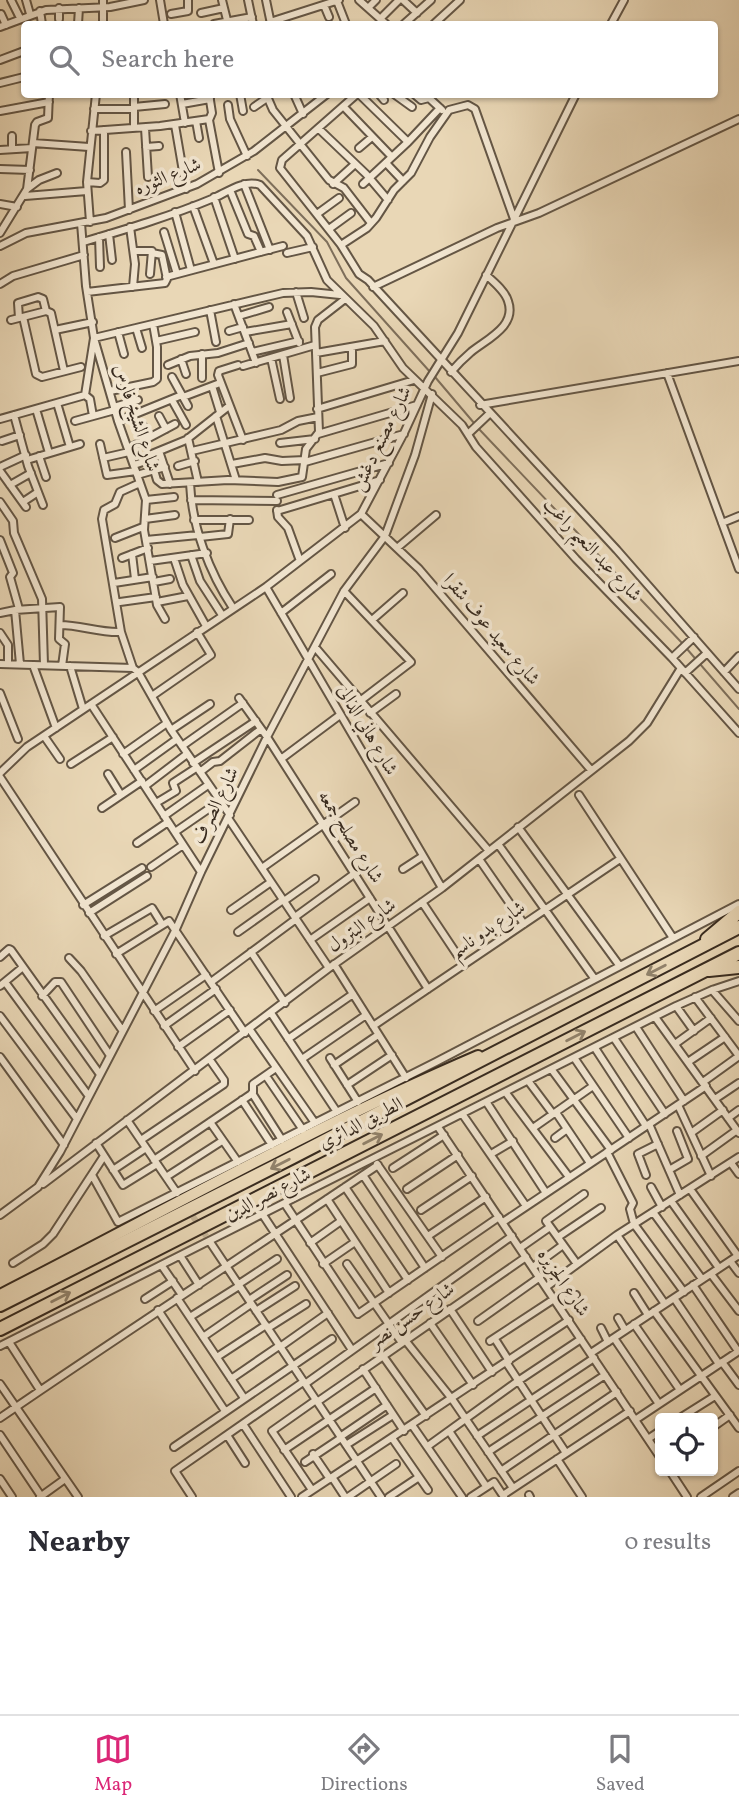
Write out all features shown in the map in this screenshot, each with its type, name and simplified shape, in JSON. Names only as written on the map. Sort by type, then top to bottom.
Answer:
[{"type":"highway","points":[[698,948],[739,912]]},
{"type":"highway","name":"الطريق الدائري","points":[[0,1305],[739,927]]},
{"type":"highway","name":"الطريق الدائري","points":[[0,1329],[739,953]]},
{"type":"highway","points":[[702,970],[739,967]]},
{"type":"highway","name":"الطريق الدائري","points":[[0,1295],[180,1200],[393,1094],[522,1037]]},
{"type":"street","points":[[11,0],[20,19]]},
{"type":"street","points":[[26,0],[30,14]]},
{"type":"street","points":[[51,0],[59,19]]},
{"type":"street","points":[[76,0],[78,21]]},
{"type":"street","points":[[1,14],[3,26],[40,11],[144,0]]},
{"type":"street","points":[[160,0],[164,21]]},
{"type":"street","points":[[171,14],[188,11],[188,0]]},
{"type":"street","points":[[248,0],[253,21]]},
{"type":"street","points":[[266,0],[270,21]]},
{"type":"street","points":[[359,0],[380,21]]},
{"type":"street","points":[[368,8],[376,0]]},
{"type":"street","points":[[382,21],[401,0],[417,13]]},
{"type":"street","points":[[408,21],[431,0]]},
{"type":"street","points":[[437,21],[460,0]]},
{"type":"street","points":[[613,21],[624,0]]},
{"type":"street","points":[[276,21],[338,1],[345,21]]},
{"type":"street","points":[[201,13],[223,4],[227,21]]},
{"type":"street","points":[[324,5],[329,17]]},
{"type":"street","points":[[40,11],[42,21]]},
{"type":"street","points":[[235,21],[252,16]]},
{"type":"street","points":[[0,60],[21,52]]},
{"type":"street","points":[[0,83],[21,78]]},
{"type":"street","points":[[0,111],[49,98],[49,115],[44,121],[36,123],[26,193]]},
{"type":"street","points":[[90,222],[86,182],[95,98]]},
{"type":"street","points":[[134,98],[134,128]]},
{"type":"street","points":[[181,98],[185,123]]},
{"type":"street","points":[[182,104],[205,98]]},
{"type":"street","points":[[209,98],[212,115],[209,119],[219,173]]},
{"type":"street","points":[[241,98],[243,111]]},
{"type":"street","points":[[254,107],[265,98]]},
{"type":"street","points":[[267,98],[333,184],[344,188],[372,223]]},
{"type":"street","points":[[296,98],[303,114]]},
{"type":"street","name":"شارع الثوره","points":[[0,246],[26,233],[90,222],[186,189],[219,173],[289,129],[322,98]]},
{"type":"street","points":[[300,143],[354,98]]},
{"type":"street","points":[[362,98],[408,142]]},
{"type":"street","points":[[400,98],[412,107]]},
{"type":"street","points":[[429,98],[440,108],[449,111],[468,105],[474,107],[513,221]]},
{"type":"street","name":"شارع مصنع دغش","points":[[1,772],[44,736],[135,670],[266,587],[361,514],[404,433],[426,384],[457,333],[574,98]]},
{"type":"street","points":[[94,109],[165,104]]},
{"type":"street","points":[[229,105],[230,119],[247,156]]},
{"type":"street","points":[[344,107],[393,157]]},
{"type":"street","points":[[363,184],[440,108]]},
{"type":"street","points":[[341,244],[372,223],[411,173],[430,137],[449,111]]},
{"type":"street","points":[[91,131],[175,125],[209,119]]},
{"type":"street","points":[[373,287],[739,120]]},
{"type":"street","points":[[196,121],[198,138]]},
{"type":"street","points":[[175,125],[186,189]]},
{"type":"street","points":[[145,128],[148,177]]},
{"type":"street","points":[[319,129],[370,178],[388,200]]},
{"type":"street","points":[[86,182],[100,183],[104,178],[104,130]]},
{"type":"street","points":[[12,136],[12,149]]},
{"type":"street","points":[[359,148],[372,137]]},
{"type":"street","name":"شارع عبد النعيم راغب","points":[[300,143],[280,164],[280,168],[341,244],[359,274],[625,559],[739,689]]},
{"type":"street","points":[[0,150],[32,146],[89,147]]},
{"type":"street","points":[[146,147],[159,146]]},
{"type":"street","points":[[126,152],[129,210]]},
{"type":"street","points":[[386,163],[403,181]]},
{"type":"street","points":[[333,184],[355,164]]},
{"type":"street","points":[[0,169],[30,170]]},
{"type":"street","points":[[0,232],[26,193],[39,180],[57,173]]},
{"type":"street","name":"شارع عبد النعيم راغب","points":[[244,184],[254,183],[264,188],[307,236],[327,280],[366,318],[403,368],[414,380],[426,384],[432,394],[470,433],[476,447],[739,733]]},
{"type":"street","points":[[83,242],[193,206],[244,184],[270,250]]},
{"type":"street","points":[[230,190],[248,233],[255,237],[261,252]]},
{"type":"street","points":[[26,193],[87,191]]},
{"type":"street","points":[[214,198],[235,258]]},
{"type":"street","points":[[317,214],[339,198]]},
{"type":"street","points":[[0,204],[17,207]]},
{"type":"street","points":[[193,206],[214,264]]},
{"type":"street","points":[[175,212],[191,270]]},
{"type":"street","points":[[329,229],[351,213]]},
{"type":"street","name":"شارع الشيخ فارس","points":[[81,223],[94,338],[118,421],[146,500],[144,527],[157,600],[165,619]]},
{"type":"street","points":[[130,227],[134,251],[134,287]]},
{"type":"street","points":[[164,232],[177,274]]},
{"type":"street","points":[[109,234],[112,260]]},
{"type":"street","points":[[99,237],[100,267]]},
{"type":"street","points":[[87,292],[134,287],[166,280],[177,274],[270,250],[313,247]]},
{"type":"street","points":[[134,251],[150,250],[162,255],[166,280]]},
{"type":"street","points":[[150,274],[152,253]]},
{"type":"street","points":[[0,284],[13,276],[84,255]]},
{"type":"street","points":[[451,372],[502,328],[508,318],[510,311],[506,297],[486,275]]},
{"type":"street","points":[[0,419],[85,395],[88,391],[94,338],[296,292],[342,297]]},
{"type":"street","points":[[296,292],[304,318]]},
{"type":"street","points":[[46,312],[43,299],[38,297],[18,303],[34,370],[38,376],[81,367]]},
{"type":"street","points":[[154,470],[158,482],[170,484],[236,480],[278,482],[302,477],[306,449],[317,437],[316,323],[342,297]]},
{"type":"street","points":[[234,304],[256,363]]},
{"type":"street","points":[[239,316],[269,307]]},
{"type":"street","points":[[210,310],[216,342]]},
{"type":"street","points":[[11,320],[46,312],[51,315],[64,371]]},
{"type":"street","points":[[287,312],[302,349]]},
{"type":"street","points":[[55,330],[93,323]]},
{"type":"street","points":[[110,391],[156,380],[153,324]]},
{"type":"street","points":[[229,331],[292,324]]},
{"type":"street","points":[[136,328],[142,348]]},
{"type":"street","points":[[118,332],[124,354]]},
{"type":"street","points":[[156,341],[195,332]]},
{"type":"street","points":[[252,352],[299,341]]},
{"type":"street","points":[[316,353],[385,341]]},
{"type":"street","points":[[168,365],[181,359],[248,342]]},
{"type":"street","points":[[243,440],[218,373],[315,345]]},
{"type":"street","points":[[317,373],[352,364],[352,347]]},
{"type":"street","points":[[221,351],[226,369]]},
{"type":"street","points":[[202,354],[202,378]]},
{"type":"street","points":[[283,355],[290,398]]},
{"type":"street","points":[[271,358],[280,399]]},
{"type":"street","points":[[181,359],[186,374]]},
{"type":"street","points":[[480,405],[739,361]]},
{"type":"street","points":[[667,373],[739,569]]},
{"type":"street","points":[[172,377],[187,406]]},
{"type":"street","points":[[192,451],[281,430],[317,413],[414,380]]},
{"type":"street","points":[[118,421],[220,383]]},
{"type":"street","points":[[212,386],[236,480]]},
{"type":"street","name":"شارع الصرف","points":[[0,1215],[38,1187],[64,1145],[176,929],[268,737],[344,591],[385,536],[406,483],[432,394]]},
{"type":"street","points":[[85,395],[90,399],[93,415]]},
{"type":"street","points":[[75,421],[138,400]]},
{"type":"street","points":[[172,400],[186,425]]},
{"type":"street","points":[[57,403],[71,447]]},
{"type":"street","points":[[280,443],[317,437],[417,405]]},
{"type":"street","points":[[135,470],[159,451],[188,438],[229,406]]},
{"type":"street","points":[[36,409],[49,453]]},
{"type":"street","points":[[470,433],[489,414]]},
{"type":"street","points":[[14,415],[43,505]]},
{"type":"street","points":[[159,416],[166,429]]},
{"type":"street","points":[[142,424],[149,438]]},
{"type":"street","points":[[103,458],[128,450],[175,424]]},
{"type":"street","points":[[232,464],[265,458],[305,461],[404,433]]},
{"type":"street","points":[[2,441],[20,435]]},
{"type":"street","points":[[188,438],[198,482]]},
{"type":"street","points":[[38,492],[24,504],[0,469],[27,457],[80,444]]},
{"type":"street","points":[[100,444],[107,475],[165,467]]},
{"type":"street","points":[[159,451],[170,484]]},
{"type":"street","points":[[39,456],[46,477]]},
{"type":"street","points":[[178,466],[195,461]]},
{"type":"street","points":[[191,500],[277,498],[389,463]]},
{"type":"street","points":[[10,485],[31,473]]},
{"type":"street","points":[[277,511],[380,481]]},
{"type":"street","points":[[278,482],[278,517],[286,526],[300,561]]},
{"type":"street","points":[[140,483],[120,492],[115,503],[104,510],[102,525],[121,632],[135,670],[271,882],[310,940],[353,994],[405,1078]]},
{"type":"street","points":[[190,483],[194,520],[199,536],[221,589],[233,608]]},
{"type":"street","points":[[334,494],[345,528]]},
{"type":"street","points":[[146,500],[174,497]]},
{"type":"street","points":[[0,502],[14,524],[14,533],[40,595],[43,607],[44,665]]},
{"type":"street","name":"شارع سعيد عوف شقرا","points":[[361,514],[426,578],[591,771]]},
{"type":"street","points":[[145,519],[175,515]]},
{"type":"street","points":[[397,548],[436,515]]},
{"type":"street","points":[[722,523],[739,516]]},
{"type":"street","points":[[122,558],[147,544],[228,534],[230,519]]},
{"type":"street","points":[[194,520],[249,520]]},
{"type":"street","points":[[116,538],[144,527]]},
{"type":"street","points":[[0,540],[13,573],[10,578],[17,609],[20,664]]},
{"type":"street","points":[[731,547],[739,543]]},
{"type":"street","points":[[150,561],[207,553]]},
{"type":"street","points":[[132,554],[135,579]]},
{"type":"street","points":[[191,555],[205,591],[222,615]]},
{"type":"street","points":[[174,558],[188,596],[206,626]]},
{"type":"street","points":[[281,612],[331,574]]},
{"type":"street","points":[[114,583],[135,579],[170,579]]},
{"type":"street","name":"شارع هاني الدالى","points":[[266,587],[442,888]]},
{"type":"street","points":[[344,591],[409,658],[410,664],[360,701]]},
{"type":"street","points":[[372,620],[403,593]]},
{"type":"street","points":[[120,602],[188,596]]},
{"type":"street","points":[[0,613],[17,609],[60,607],[59,640],[65,643],[66,666],[83,709]]},
{"type":"street","points":[[60,625],[102,633],[121,632]]},
{"type":"street","points":[[152,695],[211,655],[197,632]]},
{"type":"street","points":[[0,633],[8,645],[4,664],[135,670]]},
{"type":"street","points":[[672,658],[694,637]]},
{"type":"street","points":[[315,648],[489,851]]},
{"type":"street","name":"شارع البترول","points":[[38,1187],[210,1060],[331,966],[442,888],[591,771],[642,730],[683,671],[708,653]]},
{"type":"street","points":[[724,672],[739,656]]},
{"type":"street","points":[[33,665],[55,728]]},
{"type":"street","points":[[0,693],[18,739]]},
{"type":"street","points":[[370,713],[397,694]]},
{"type":"street","name":"شارع مصلح جمعه","points":[[182,746],[241,701],[268,737],[428,989]]},
{"type":"street","points":[[91,704],[201,872]]},
{"type":"street","points":[[171,730],[209,704]]},
{"type":"street","points":[[281,759],[340,715]]},
{"type":"street","points":[[156,803],[176,791],[173,783],[256,721]]},
{"type":"street","points":[[123,754],[167,723]]},
{"type":"street","points":[[196,768],[220,761],[261,729]]},
{"type":"street","points":[[44,736],[60,759]]},
{"type":"street","points":[[71,764],[113,737]]},
{"type":"street","points":[[134,770],[177,739]]},
{"type":"street","points":[[102,808],[187,754]]},
{"type":"street","points":[[0,759],[1,772],[83,905],[195,1071]]},
{"type":"street","points":[[108,774],[121,795]]},
{"type":"street","points":[[137,843],[208,785]]},
{"type":"street","points":[[579,795],[673,938]]},
{"type":"street","points":[[175,832],[220,801]]},
{"type":"street","points":[[262,868],[355,802]]},
{"type":"street","points":[[519,827],[619,965]]},
{"type":"street","points":[[498,844],[594,978]]},
{"type":"street","points":[[151,867],[183,845]]},
{"type":"street","points":[[403,869],[423,856]]},
{"type":"street","points":[[479,859],[524,924]]},
{"type":"street","name":"شارع بدو ناسم","points":[[373,1027],[620,859]]},
{"type":"street","points":[[83,905],[142,868]]},
{"type":"street","points":[[211,982],[355,874]]},
{"type":"street","points":[[89,913],[147,876]]},
{"type":"street","points":[[238,932],[315,879]]},
{"type":"street","points":[[231,909],[271,882]]},
{"type":"street","points":[[310,940],[370,898]]},
{"type":"street","points":[[422,902],[464,965]]},
{"type":"street","points":[[92,1175],[118,1222],[405,1078],[739,904]]},
{"type":"street","points":[[104,936],[152,908],[162,924]]},
{"type":"street","points":[[116,954],[169,921],[230,1010],[315,1123]]},
{"type":"street","points":[[0,957],[9,949],[99,1073]]},
{"type":"street","points":[[251,952],[285,1003]]},
{"type":"street","points":[[69,958],[122,1030]]},
{"type":"street","points":[[23,967],[2,984],[88,1095]]},
{"type":"street","points":[[154,1011],[206,975]]},
{"type":"street","points":[[43,996],[59,981],[109,1054]]},
{"type":"street","name":"شارع نصر الدين","points":[[0,1346],[285,1204],[376,1162],[438,1127],[676,1006],[712,990],[738,983]]},
{"type":"street","points":[[164,1026],[216,989]]},
{"type":"street","points":[[712,990],[739,1021]]},
{"type":"street","points":[[288,1039],[353,994]]},
{"type":"street","points":[[285,1204],[356,1313],[360,1313],[442,1256],[526,1206],[681,1103],[739,1056],[695,997]]},
{"type":"street","points":[[676,1006],[694,1031]]},
{"type":"street","points":[[178,1047],[230,1010]]},
{"type":"street","points":[[271,1013],[337,1112]]},
{"type":"street","points":[[302,1059],[366,1015]]},
{"type":"street","points":[[0,1016],[77,1118]]},
{"type":"street","points":[[655,1017],[738,1131],[701,1156]]},
{"type":"street","points":[[675,1044],[711,1018]]},
{"type":"street","points":[[636,1027],[681,1103],[711,1176]]},
{"type":"street","points":[[334,1065],[378,1035]]},
{"type":"street","points":[[688,1062],[725,1037]]},
{"type":"street","points":[[614,1038],[664,1114]]},
{"type":"street","points":[[595,1048],[648,1125],[680,1195]]},
{"type":"street","points":[[347,1085],[392,1055]]},
{"type":"street","points":[[0,1057],[64,1145]]},
{"type":"street","points":[[330,1058],[358,1102]]},
{"type":"street","points":[[575,1059],[629,1138]]},
{"type":"street","points":[[141,1140],[224,1084],[225,1081],[210,1060]]},
{"type":"street","points":[[96,1143],[125,1185],[252,1093],[253,1084],[276,1068]]},
{"type":"street","points":[[552,1070],[575,1099],[609,1151],[633,1203],[630,1209],[634,1224],[684,1292]]},
{"type":"street","points":[[266,1076],[303,1130]]},
{"type":"street","points":[[529,1082],[554,1114],[557,1114],[590,1163]]},
{"type":"street","points":[[715,1099],[739,1083]]},
{"type":"street","points":[[533,1128],[593,1086]]},
{"type":"street","points":[[252,1093],[282,1140]]},
{"type":"street","points":[[506,1093],[569,1177]]},
{"type":"street","points":[[242,1100],[272,1145]]},
{"type":"street","points":[[487,1103],[546,1192]]},
{"type":"street","points":[[691,1132],[723,1110]]},
{"type":"street","points":[[728,1118],[739,1110]]},
{"type":"street","points":[[463,1115],[526,1206]]},
{"type":"street","points":[[127,1119],[177,1193]]},
{"type":"street","points":[[210,1122],[238,1162]]},
{"type":"street","name":"شارع الجزيره","points":[[438,1127],[655,1450]]},
{"type":"street","points":[[555,1138],[567,1129]]},
{"type":"street","points":[[669,1170],[688,1160],[677,1132]]},
{"type":"street","points":[[394,1168],[444,1135]]},
{"type":"street","points":[[166,1177],[222,1141]]},
{"type":"street","points":[[491,1154],[513,1141]]},
{"type":"street","points":[[646,1175],[638,1154],[658,1144]]},
{"type":"street","points":[[113,1170],[146,1148]]},
{"type":"street","points":[[407,1189],[458,1155]]},
{"type":"street","points":[[13,1263],[54,1234],[104,1156]]},
{"type":"street","points":[[546,1287],[634,1224],[739,1157]]},
{"type":"street","points":[[0,1418],[363,1175],[376,1162],[442,1256]]},
{"type":"street","points":[[731,1163],[739,1174]]},
{"type":"street","points":[[363,1175],[425,1268]]},
{"type":"street","points":[[421,1210],[472,1176]]},
{"type":"street","points":[[345,1187],[408,1280]]},
{"type":"street","points":[[651,1187],[662,1207]]},
{"type":"street","points":[[477,1436],[531,1400],[625,1330],[738,1256],[690,1189]]},
{"type":"street","points":[[577,1264],[546,1220],[584,1194]]},
{"type":"street","points":[[428,1236],[486,1197]]},
{"type":"street","points":[[327,1199],[389,1293]]},
{"type":"street","points":[[671,1201],[719,1268]]},
{"type":"street","points":[[558,1237],[601,1208]]},
{"type":"street","points":[[653,1212],[702,1279]]},
{"type":"street","points":[[263,1215],[352,1350]]},
{"type":"street","points":[[310,1243],[341,1221]]},
{"type":"street","points":[[520,1248],[550,1227]]},
{"type":"street","points":[[192,1497],[175,1471],[512,1236]]},
{"type":"street","points":[[617,1236],[665,1304]]},
{"type":"street","points":[[210,1242],[381,1497]]},
{"type":"street","points":[[323,1264],[355,1242]]},
{"type":"street","points":[[533,1267],[563,1245]]},
{"type":"street","points":[[181,1256],[199,1284]]},
{"type":"street","name":"شارع حسن نصر","points":[[284,1450],[273,1430],[526,1257]]},
{"type":"street","points":[[190,1317],[277,1259]]},
{"type":"street","points":[[730,1261],[739,1273]]},
{"type":"street","points":[[347,1264],[388,1324],[452,1399],[513,1488]]},
{"type":"street","points":[[162,1266],[173,1281],[190,1317],[244,1398]]},
{"type":"street","points":[[711,1274],[739,1311]]},
{"type":"street","points":[[203,1337],[287,1275]]},
{"type":"street","points":[[478,1321],[540,1277]]},
{"type":"street","points":[[145,1298],[173,1281]]},
{"type":"street","points":[[635,1420],[739,1351],[693,1285]]},
{"type":"street","points":[[256,1311],[295,1286]]},
{"type":"street","points":[[634,1293],[739,1428]]},
{"type":"street","points":[[559,1306],[576,1295]]},
{"type":"street","points":[[674,1298],[739,1385]]},
{"type":"street","points":[[554,1299],[493,1340],[566,1453]]},
{"type":"street","points":[[217,1357],[306,1304]]},
{"type":"street","points":[[450,1309],[492,1372]]},
{"type":"street","points":[[158,1310],[225,1411]]},
{"type":"street","points":[[231,1379],[328,1313]]},
{"type":"street","points":[[618,1318],[625,1330]]},
{"type":"street","points":[[302,1497],[569,1320]]},
{"type":"street","points":[[430,1323],[473,1385]]},
{"type":"street","points":[[634,1324],[680,1390]]},
{"type":"street","points":[[601,1328],[659,1404]]},
{"type":"street","points":[[174,1447],[332,1339]]},
{"type":"street","points":[[428,1446],[581,1339]]},
{"type":"street","points":[[9,1342],[40,1390]]},
{"type":"street","points":[[383,1356],[426,1416]]},
{"type":"street","points":[[363,1369],[404,1431]]},
{"type":"street","points":[[488,1452],[605,1375]]},
{"type":"street","points":[[0,1385],[78,1497]]},
{"type":"street","points":[[320,1497],[284,1450],[376,1388]]},
{"type":"street","points":[[500,1471],[617,1392]]},
{"type":"street","points":[[688,1413],[715,1396]]},
{"type":"street","points":[[305,1462],[387,1405]]},
{"type":"street","points":[[473,1496],[494,1482],[504,1496],[629,1411]]},
{"type":"street","points":[[718,1424],[739,1412]]},
{"type":"street","points":[[346,1445],[393,1415]]},
{"type":"street","points":[[243,1424],[291,1497]]},
{"type":"street","points":[[412,1425],[462,1497]]},
{"type":"street","points":[[449,1431],[486,1486]]},
{"type":"street","points":[[648,1439],[655,1434]]},
{"type":"street","points":[[0,1435],[40,1497],[65,1479]]},
{"type":"street","points":[[227,1435],[245,1463]]},
{"type":"street","points":[[392,1438],[428,1490]]},
{"type":"street","points":[[313,1454],[346,1497],[396,1464]]},
{"type":"street","points":[[557,1459],[582,1497]]},
{"type":"street","points":[[701,1497],[739,1471]]},
{"type":"street","points":[[673,1476],[687,1497]]},
{"type":"street","points":[[389,1497],[419,1477]]},
{"type":"street","points":[[0,1479],[12,1497]]},
{"type":"street","points":[[733,1497],[739,1493]]},
{"type":"waterway","points":[[258,170],[327,242],[346,278],[431,373]]},
{"type":"waterway","points":[[435,377],[474,423]]},
{"type":"waterway","points":[[478,428],[683,644]]},
{"type":"waterway","points":[[687,649],[739,709]]},
{"type":"tunnel","points":[[188,1209],[210,1242]]}]
